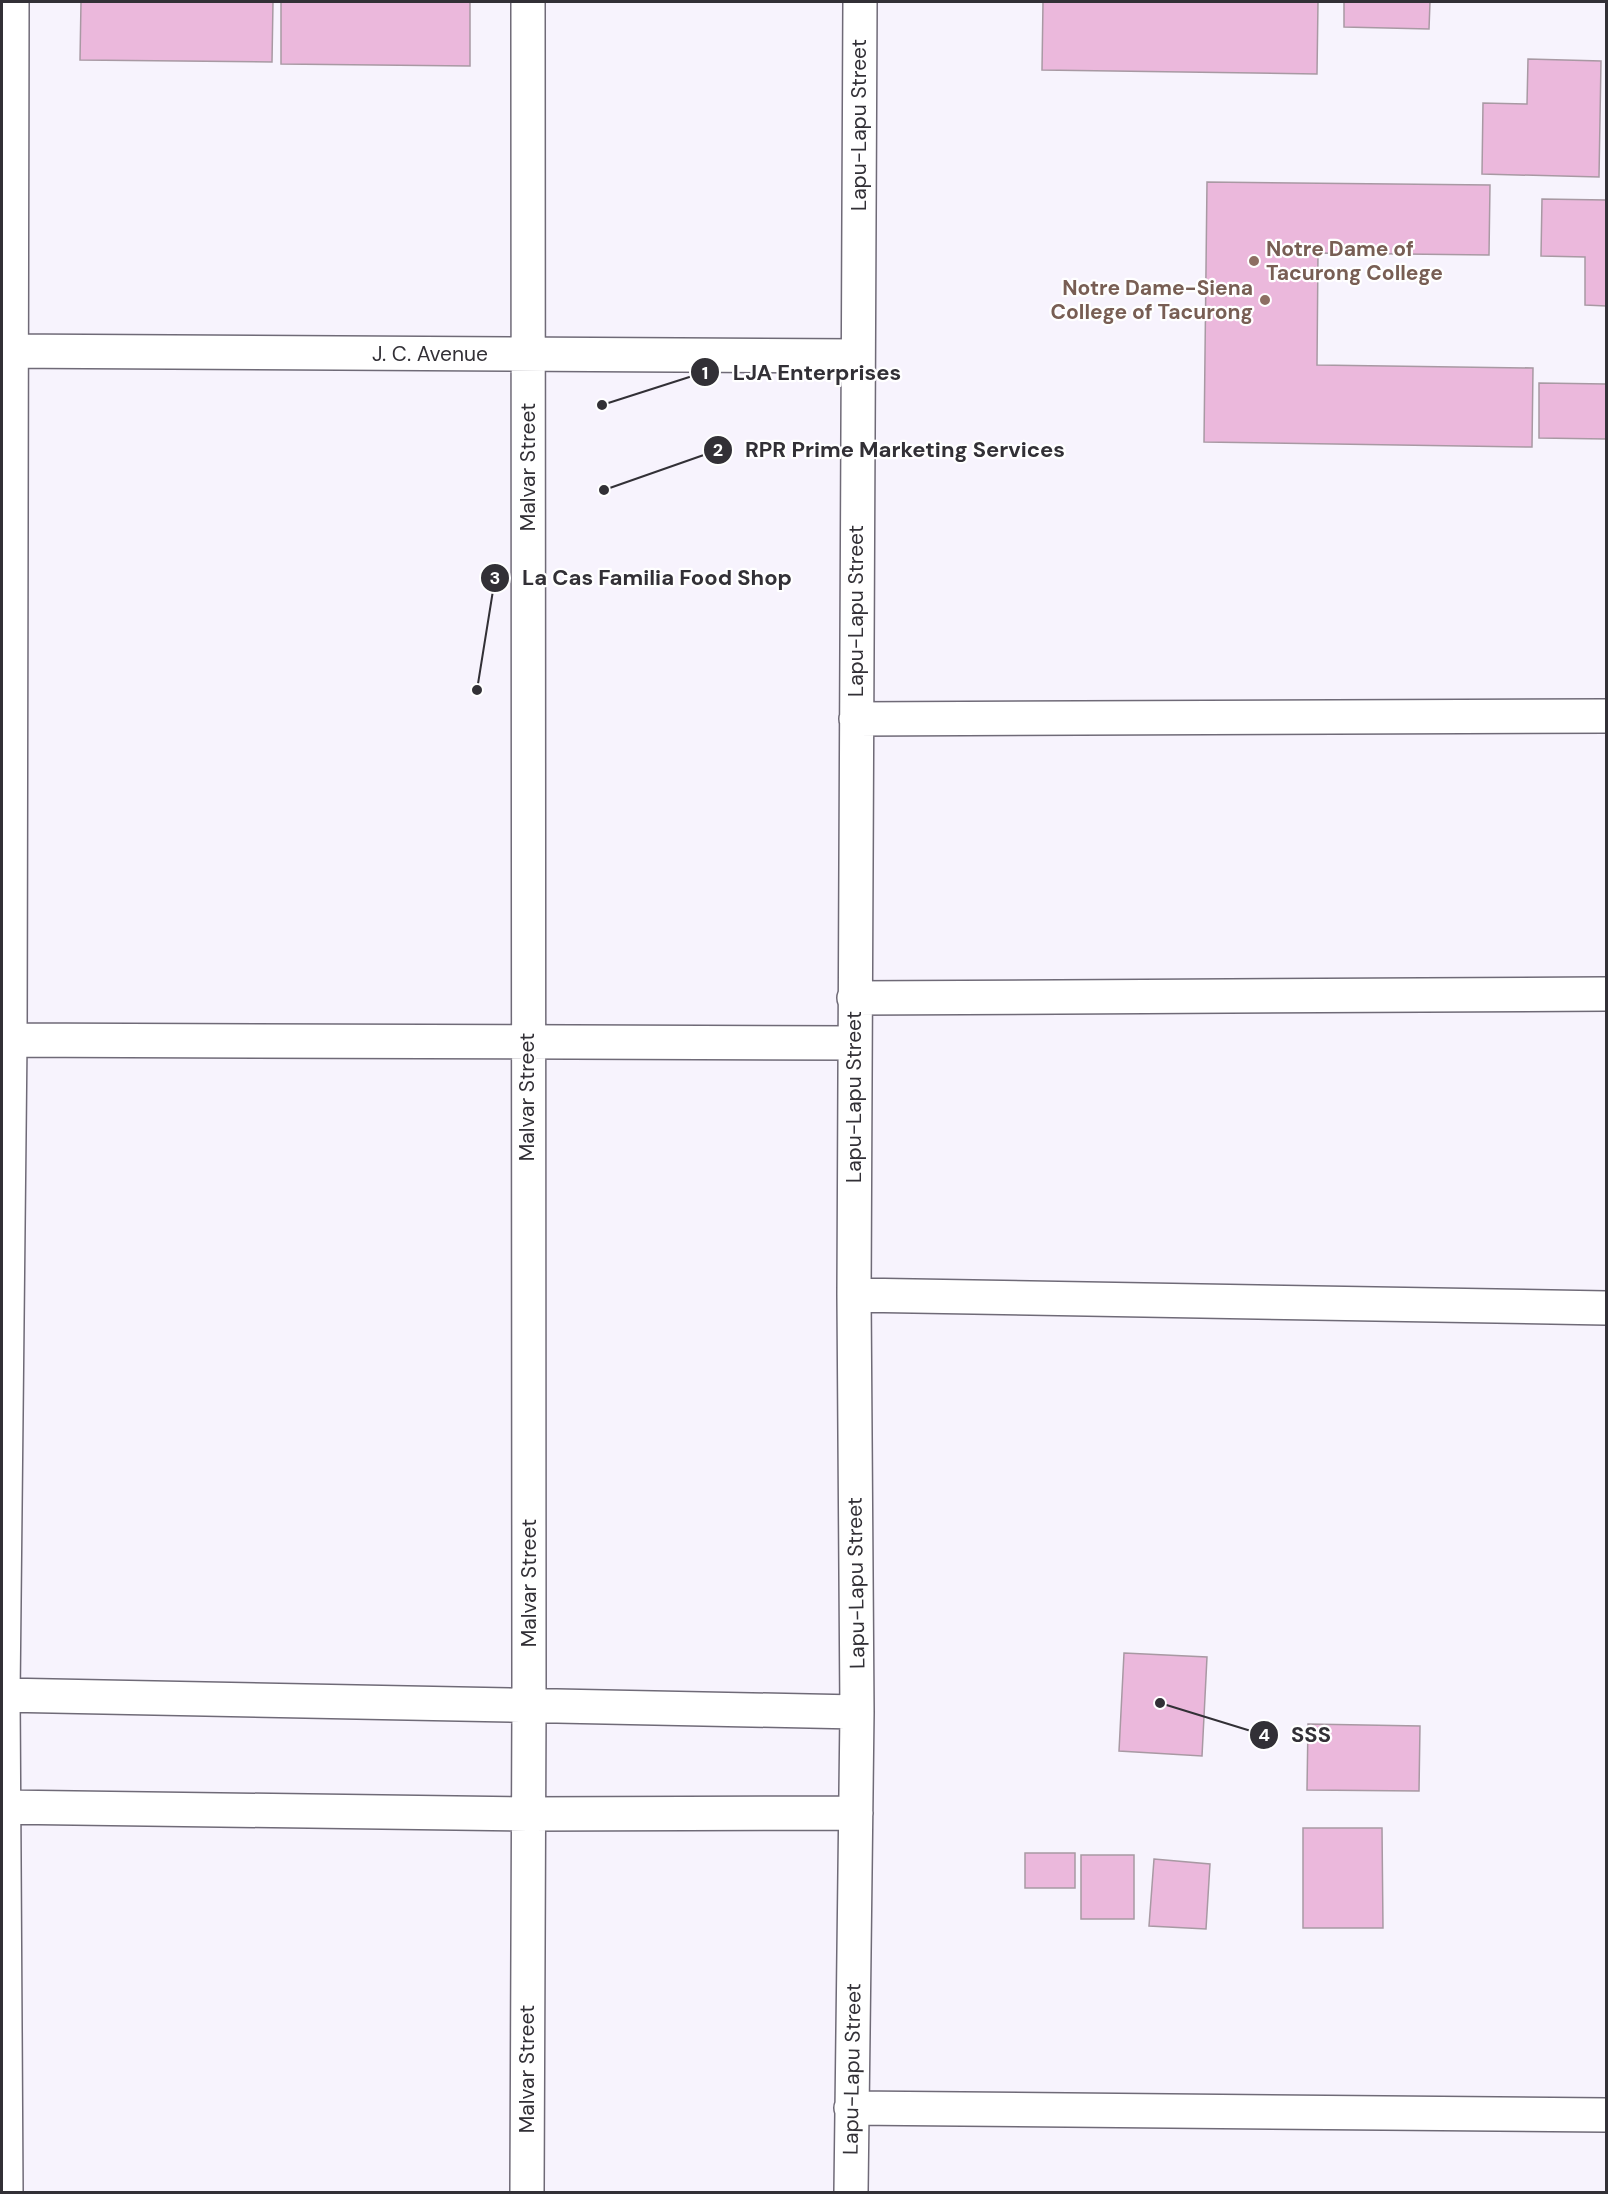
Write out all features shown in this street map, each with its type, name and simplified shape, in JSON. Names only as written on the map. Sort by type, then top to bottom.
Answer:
[{"type":"street","points":[[6,2193],[2,1695],[7,351],[12,2]]},
{"type":"street","name":"Malvar Street","points":[[527,2193],[528,2]]},
{"type":"street","name":"Lapu-Lapu Street","points":[[851,2193],[858,1712],[854,998],[860,2]]},
{"type":"street","name":"J. C. Avenue","points":[[7,351],[858,356]]},
{"type":"street","points":[[856,719],[1606,716]]},
{"type":"street","points":[[854,998],[1606,994]]},
{"type":"street","points":[[6,1040],[855,1042]]},
{"type":"street","points":[[854,1295],[1606,1308]]},
{"type":"street","points":[[2,1695],[858,1712]]},
{"type":"street","points":[[2,1807],[528,1814],[856,1813]]},
{"type":"street","points":[[851,2108],[1606,2115]]},
{"type":"building","points":[[81,2],[273,2],[272,62],[80,60]]},
{"type":"building","points":[[281,2],[470,2],[470,66],[281,64]]},
{"type":"building","points":[[1043,2],[1318,2],[1317,74],[1042,70]]},
{"type":"building","points":[[1344,2],[1430,2],[1429,29],[1344,27]]},
{"type":"building","points":[[1528,59],[1601,61],[1599,177],[1482,174],[1483,103],[1527,104]]},
{"type":"building","points":[[1207,182],[1490,185],[1489,255],[1318,253],[1317,365],[1533,368],[1532,447],[1204,442]]},
{"type":"building","points":[[1542,199],[1606,200],[1606,306],[1585,305],[1585,257],[1541,256]]},
{"type":"building","points":[[1539,383],[1606,384],[1606,439],[1539,438]]},
{"type":"building","points":[[1124,1653],[1207,1657],[1202,1756],[1119,1751]]},
{"type":"building","points":[[1308,1724],[1420,1726],[1419,1791],[1307,1790]]},
{"type":"building","points":[[1303,1828],[1382,1828],[1383,1928],[1303,1928]]},
{"type":"building","points":[[1025,1853],[1075,1853],[1075,1888],[1025,1888]]},
{"type":"building","points":[[1081,1855],[1134,1855],[1134,1919],[1081,1919]]},
{"type":"building","points":[[1154,1859],[1210,1864],[1206,1929],[1149,1926]]},
{"type":"place","name":"Notre Dame of Tacurong College","points":[[1254,261]]},
{"type":"place","name":"Notre Dame-Siena College of Tacurong","points":[[1265,300]]},
{"type":"place","name":"LJA Enterprises","points":[[602,405]]},
{"type":"place","name":"RPR Prime Marketing Services","points":[[604,490]]},
{"type":"place","name":"La Cas Familia Food Shop","points":[[477,690]]},
{"type":"place","name":"SSS","points":[[1160,1703]]}]
